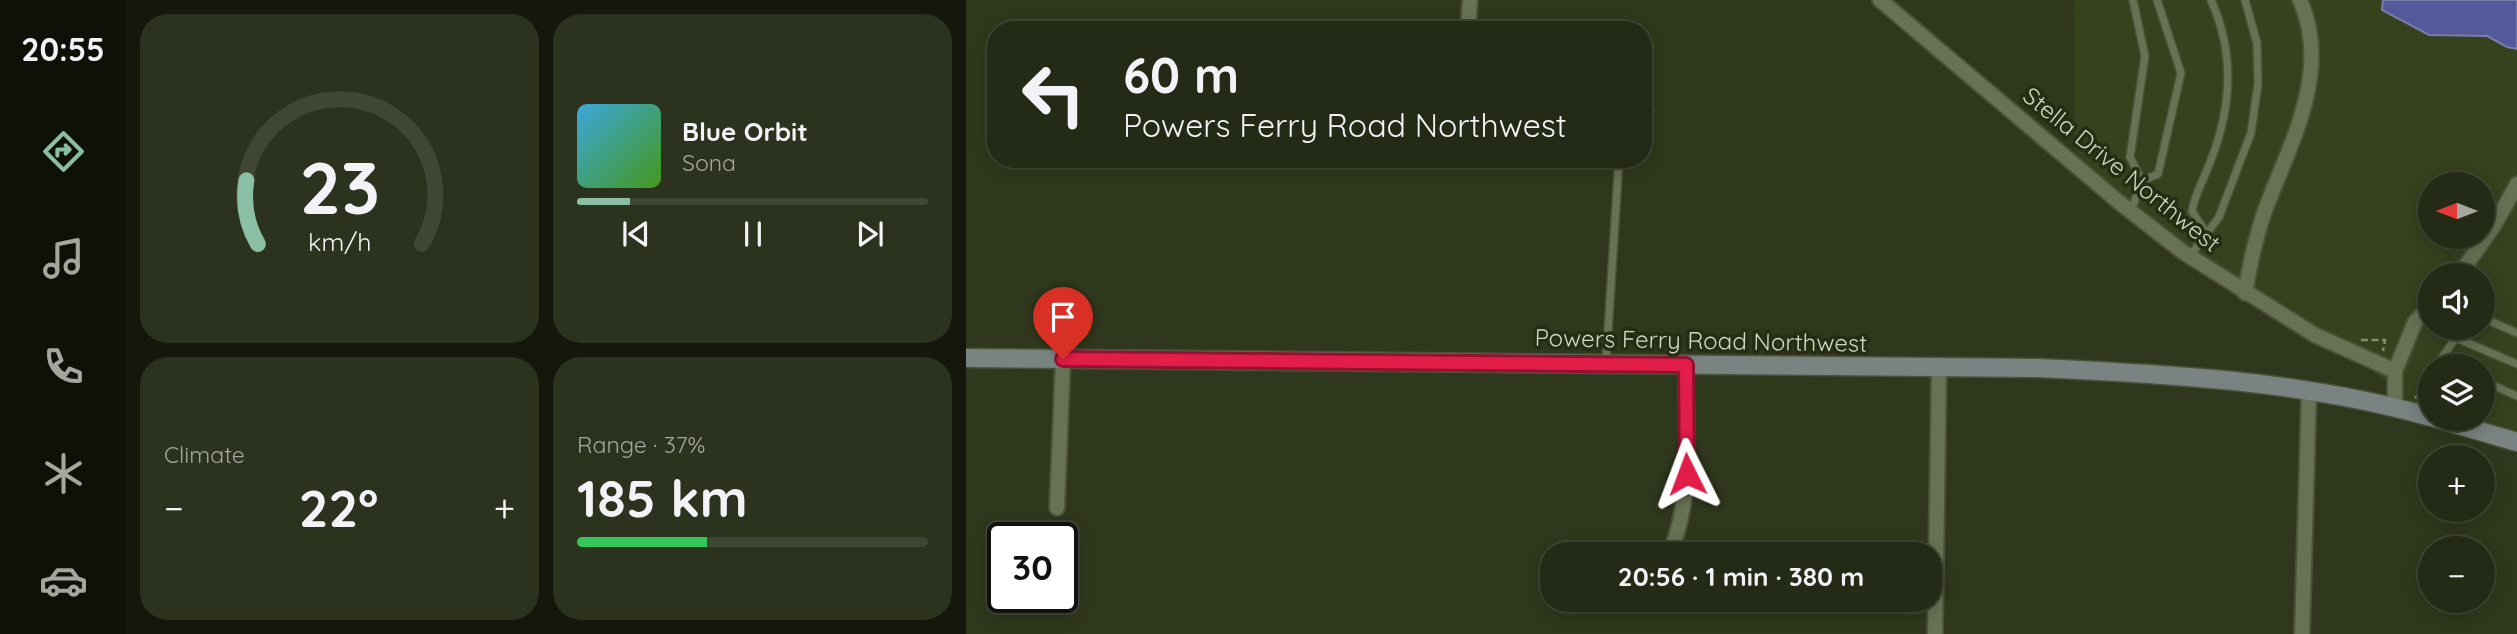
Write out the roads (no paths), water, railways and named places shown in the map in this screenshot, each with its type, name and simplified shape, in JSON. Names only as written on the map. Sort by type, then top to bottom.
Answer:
[{"type":"street","points":[[1469,21],[1470,0]]},
{"type":"street","name":"Stella Drive Northwest","points":[[1880,0],[2130,211],[2190,256],[2315,335],[2395,370]]},
{"type":"street","points":[[2245,293],[2258,230],[2286,162],[2310,82],[2311,34],[2300,0]]},
{"type":"street","points":[[2467,263],[2495,224],[2517,184]]},
{"type":"street","points":[[2395,407],[2395,370],[2418,319]]},
{"type":"street","name":"Powers Ferry Road Northwest","points":[[966,358],[1939,367],[2131,372],[2309,391],[2418,414]]},
{"type":"street","points":[[1057,508],[1063,359]]},
{"type":"street","points":[[1674,542],[1684,518],[1687,474],[1686,365]]},
{"type":"street","points":[[1935,634],[1939,367]]},
{"type":"street","points":[[2302,634],[2309,391]]},
{"type":"street","name":"Powers Ferry Road Northwest","points":[[2478,431],[2517,442]]},
{"type":"lane","points":[[2133,0],[2145,56],[2130,157],[2142,181]]},
{"type":"lane","points":[[2130,211],[2142,181],[2158,174],[2181,73],[2157,0]]},
{"type":"lane","points":[[2206,233],[2192,211],[2223,123],[2230,81],[2228,46],[2211,0]]},
{"type":"lane","points":[[2190,256],[2219,216],[2250,133],[2258,84],[2257,43],[2245,0]]},
{"type":"lane","points":[[1606,364],[1618,168]]},
{"type":"lane","points":[[2495,323],[2517,333]]},
{"type":"lane","points":[[2461,340],[2517,365]]},
{"type":"lane","points":[[2495,387],[2517,396]]},
{"type":"water","points":[[2383,0],[2517,0],[2517,49],[2507,47],[2487,36],[2429,35],[2382,10]]}]
